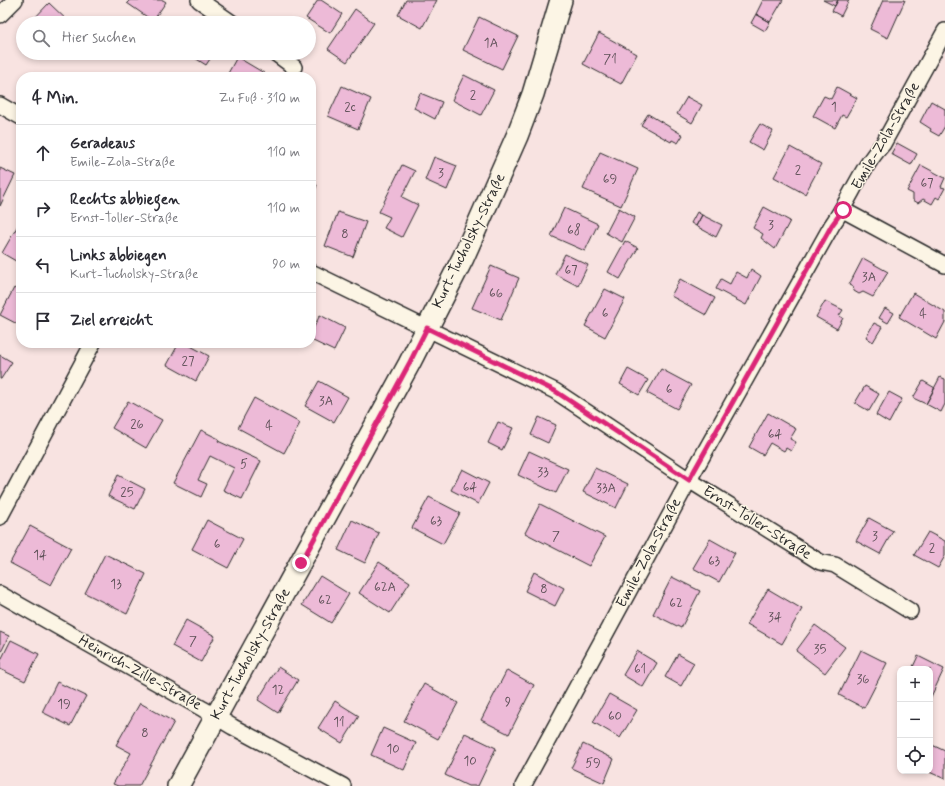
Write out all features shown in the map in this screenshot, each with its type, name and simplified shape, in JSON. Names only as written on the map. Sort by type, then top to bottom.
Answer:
[{"type":"main road","name":"Kurt-Tucholsky-Straße","points":[[178,786],[406,371],[463,258],[509,156],[533,94],[561,0]]},
{"type":"street","points":[[0,15],[15,0]]},
{"type":"street","points":[[198,0],[222,16]]},
{"type":"street","name":"Emile-Zola-Straße","points":[[523,786],[689,480],[832,225],[843,210],[870,158],[883,144],[945,31]]},
{"type":"street","points":[[284,60],[294,67]]},
{"type":"street","points":[[0,105],[16,114]]},
{"type":"street","points":[[843,210],[945,265]]},
{"type":"street","name":"Ernst-Toller-Straße","points":[[316,274],[555,391],[689,480],[820,562],[836,565],[910,611]]},
{"type":"street","points":[[0,517],[90,348]]},
{"type":"street","name":"Heinrich-Zille-Straße","points":[[0,594],[232,727],[343,786]]},
{"type":"building","points":[[130,0],[163,0],[166,2],[156,16],[146,16],[127,3]]},
{"type":"building","points":[[318,0],[321,0],[342,14],[330,33],[316,24],[316,16],[307,16]]},
{"type":"building","points":[[406,0],[437,0],[422,28],[398,15]]},
{"type":"building","points":[[763,0],[783,0],[770,22],[756,14]]},
{"type":"building","points":[[823,0],[838,0],[835,6]]},
{"type":"building","points":[[838,0],[849,0],[841,16],[832,11]]},
{"type":"building","points":[[883,0],[905,0],[888,38],[870,29]]},
{"type":"building","points":[[49,3],[63,16],[37,16]]},
{"type":"building","points":[[355,9],[374,23],[347,62],[328,49]]},
{"type":"building","points":[[756,14],[770,22],[765,31],[751,23]]},
{"type":"building","points":[[479,17],[518,36],[502,69],[463,50]]},
{"type":"building","points":[[599,33],[637,54],[621,84],[583,64]]},
{"type":"building","points":[[198,60],[209,60],[206,65]]},
{"type":"building","points":[[235,60],[242,60],[262,72],[229,72]]},
{"type":"building","points":[[464,75],[494,90],[481,115],[452,100]]},
{"type":"building","points":[[342,86],[371,99],[358,129],[328,116]]},
{"type":"building","points":[[837,87],[857,98],[846,117],[842,115],[835,128],[813,116],[824,96],[831,99]]},
{"type":"building","points":[[420,93],[442,102],[435,119],[414,108]]},
{"type":"building","points":[[687,97],[702,105],[692,123],[677,114]]},
{"type":"building","points":[[931,101],[945,109],[945,126],[939,136],[930,131],[931,129],[920,122]]},
{"type":"building","points":[[648,114],[683,135],[678,143],[672,140],[671,142],[641,125]]},
{"type":"building","points":[[760,124],[773,131],[763,150],[749,142]]},
{"type":"building","points":[[897,143],[917,154],[911,165],[891,154]]},
{"type":"building","points":[[790,147],[821,164],[805,194],[774,177]]},
{"type":"building","points":[[600,152],[638,169],[621,206],[583,189]]},
{"type":"building","points":[[434,157],[457,166],[447,190],[425,180]]},
{"type":"building","points":[[402,165],[415,171],[402,197],[418,205],[402,237],[384,228],[390,217],[379,212]]},
{"type":"building","points":[[921,165],[945,178],[941,187],[945,188],[939,199],[936,197],[932,204],[923,199],[918,203],[913,200],[913,194],[907,191]]},
{"type":"building","points":[[0,168],[15,175],[0,206]]},
{"type":"building","points":[[764,207],[790,221],[775,249],[761,238],[763,234],[753,228]]},
{"type":"building","points":[[564,208],[598,224],[585,251],[551,236]]},
{"type":"building","points":[[619,208],[635,217],[622,242],[606,233]]},
{"type":"building","points":[[338,212],[366,222],[353,257],[325,246]]},
{"type":"building","points":[[697,212],[702,215],[696,226],[691,223]]},
{"type":"building","points":[[702,215],[722,225],[716,237],[696,226]]},
{"type":"building","points":[[16,229],[16,261],[2,253]]},
{"type":"building","points":[[625,241],[638,248],[620,279],[608,272]]},
{"type":"building","points":[[565,254],[588,265],[578,286],[555,274]]},
{"type":"building","points":[[863,258],[888,272],[873,297],[863,292],[859,294],[849,285]]},
{"type":"building","points":[[491,266],[519,278],[501,320],[472,308]]},
{"type":"building","points":[[751,269],[761,276],[746,305],[716,289],[721,279],[730,284],[736,272],[747,278]]},
{"type":"building","points":[[680,279],[715,298],[706,315],[671,296]]},
{"type":"building","points":[[14,288],[16,289],[16,323],[0,315]]},
{"type":"building","points":[[605,289],[625,299],[605,337],[585,326]]},
{"type":"building","points":[[913,293],[945,312],[945,322],[936,339],[899,317]]},
{"type":"building","points":[[825,301],[843,310],[839,316],[843,318],[837,329],[816,317]]},
{"type":"building","points":[[885,308],[894,313],[888,323],[879,318]]},
{"type":"building","points":[[320,315],[345,328],[334,351],[316,342],[316,323]]},
{"type":"building","points":[[874,323],[882,327],[873,342],[866,337]]},
{"type":"building","points":[[176,348],[194,348],[209,356],[196,381],[167,365]]},
{"type":"building","points":[[0,355],[12,362],[1,379],[0,379]]},
{"type":"building","points":[[628,369],[648,380],[639,395],[620,384]]},
{"type":"building","points":[[661,369],[691,385],[677,409],[647,393]]},
{"type":"building","points":[[940,377],[945,379],[945,404],[941,412],[926,404]]},
{"type":"building","points":[[319,381],[348,397],[334,422],[305,406]]},
{"type":"building","points":[[923,381],[935,388],[926,404],[913,398]]},
{"type":"building","points":[[865,386],[879,394],[869,411],[855,403]]},
{"type":"building","points":[[889,392],[902,399],[889,423],[876,415]]},
{"type":"building","points":[[254,398],[300,423],[284,453],[238,428]]},
{"type":"building","points":[[128,401],[162,420],[146,448],[112,428]]},
{"type":"building","points":[[768,413],[796,429],[790,439],[796,442],[791,451],[786,448],[784,451],[770,443],[763,455],[749,447]]},
{"type":"building","points":[[539,417],[556,425],[548,443],[531,435]]},
{"type":"building","points":[[498,422],[513,428],[502,450],[488,443]]},
{"type":"building","points":[[201,430],[219,439],[218,441],[261,461],[242,499],[223,490],[234,468],[210,456],[198,480],[207,484],[201,497],[173,483]]},
{"type":"building","points":[[529,451],[568,469],[556,493],[518,475]]},
{"type":"building","points":[[595,468],[628,484],[616,508],[583,492]]},
{"type":"building","points":[[462,469],[489,483],[478,504],[451,490]]},
{"type":"building","points":[[118,475],[145,489],[135,509],[108,496]]},
{"type":"building","points":[[429,497],[460,513],[443,544],[412,528]]},
{"type":"building","points":[[540,504],[605,537],[589,566],[525,533]]},
{"type":"building","points":[[869,518],[893,531],[880,554],[856,541]]},
{"type":"building","points":[[207,520],[243,539],[228,568],[192,549]]},
{"type":"building","points":[[352,520],[379,533],[365,563],[338,550]]},
{"type":"building","points":[[30,526],[71,548],[51,585],[10,563]]},
{"type":"building","points":[[928,532],[945,541],[945,556],[938,568],[914,555]]},
{"type":"building","points":[[710,539],[735,553],[719,582],[693,568]]},
{"type":"building","points":[[105,554],[146,574],[127,614],[85,593]]},
{"type":"building","points":[[379,562],[410,582],[390,613],[359,593]]},
{"type":"building","points":[[534,572],[564,588],[555,606],[525,591]]},
{"type":"building","points":[[320,576],[349,594],[331,623],[302,605]]},
{"type":"building","points":[[672,577],[700,591],[681,628],[653,614]]},
{"type":"building","points":[[768,589],[802,609],[782,644],[747,624]]},
{"type":"building","points":[[186,620],[215,636],[201,662],[172,646]]},
{"type":"building","points":[[815,625],[845,647],[825,673],[796,651]]},
{"type":"building","points":[[0,632],[9,636],[0,654]]},
{"type":"building","points":[[11,640],[39,654],[25,681],[0,669],[0,662]]},
{"type":"building","points":[[861,650],[887,663],[864,708],[839,695]]},
{"type":"building","points":[[637,651],[657,663],[643,687],[623,675]]},
{"type":"building","points":[[678,654],[694,663],[681,686],[665,677]]},
{"type":"building","points":[[918,656],[944,669],[933,693],[933,666],[913,666]]},
{"type":"building","points":[[278,667],[298,680],[278,713],[258,700]]},
{"type":"building","points":[[507,670],[534,685],[509,734],[481,720]]},
{"type":"building","points":[[57,682],[86,696],[70,726],[42,712]]},
{"type":"building","points":[[424,684],[458,703],[438,739],[404,721]]},
{"type":"building","points":[[609,694],[637,710],[620,738],[593,722]]},
{"type":"building","points":[[335,701],[359,716],[342,743],[318,728]]},
{"type":"building","points":[[140,703],[174,722],[139,786],[118,786],[113,784],[131,753],[116,745]]},
{"type":"building","points":[[383,728],[416,743],[404,770],[371,755]]},
{"type":"building","points":[[465,733],[496,748],[478,786],[468,786],[445,775]]},
{"type":"building","points":[[583,744],[614,759],[604,783],[571,768]]},
{"type":"building","points":[[933,745],[945,751],[945,779],[933,774]]},
{"type":"route","points":[[301,563],[427,328],[555,391],[669,465],[689,480],[783,315],[832,225],[843,210]]}]
